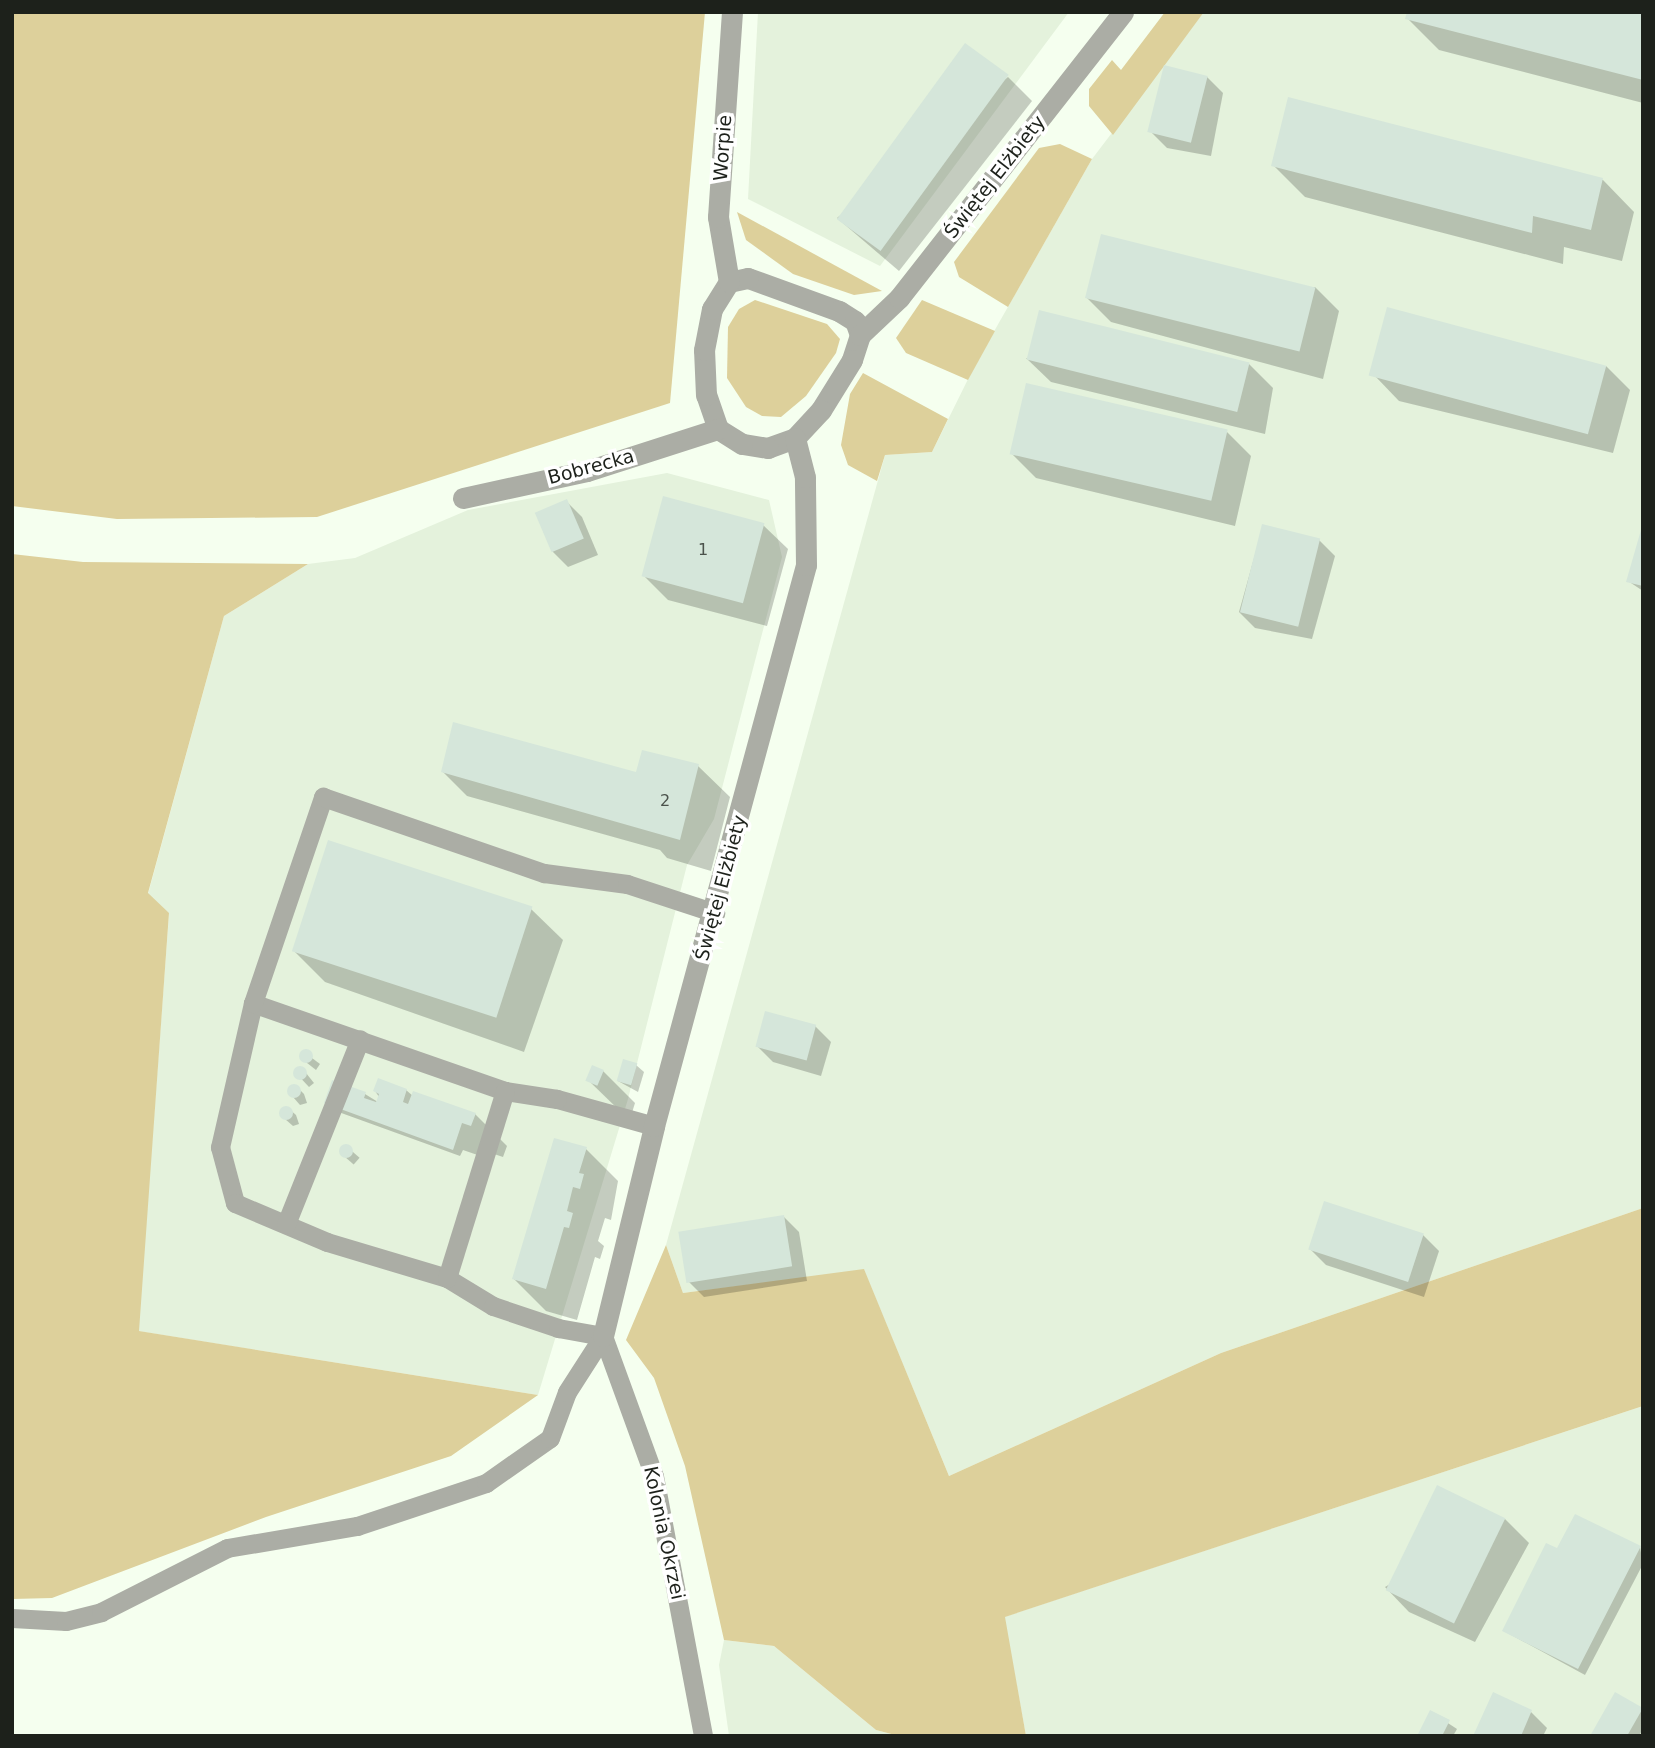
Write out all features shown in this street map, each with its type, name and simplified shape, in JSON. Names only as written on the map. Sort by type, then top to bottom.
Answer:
[{"type":"street","name":"Worpie","points":[[729,282],[718,217],[733,12]]},
{"type":"street","name":"Świętej Elżbiety","points":[[860,334],[899,298],[1123,12]]},
{"type":"street","points":[[756,278],[784,288],[852,318],[860,334],[852,359],[821,410],[795,438],[780,446],[756,448],[718,429],[706,395],[704,350],[712,309],[729,282],[756,278]]},
{"type":"street","name":"Bobrecka","points":[[463,498],[587,471],[718,429]]},
{"type":"street","name":"Świętej Elżbiety","points":[[603,1336],[654,1126],[715,913],[806,565],[805,477],[795,438]]},
{"type":"lane","points":[[12,1618],[66,1621],[102,1612],[227,1548],[357,1526],[486,1483],[550,1438],[567,1392],[603,1336],[558,1328],[493,1306],[447,1278],[327,1242],[235,1203],[220,1147],[253,1003],[323,797],[544,873],[627,884],[715,913]]},
{"type":"lane","points":[[253,1003],[360,1038],[505,1091],[557,1098],[654,1126]]},
{"type":"lane","points":[[286,1224],[360,1038]]},
{"type":"lane","points":[[447,1278],[505,1091]]},
{"type":"lane","name":"Kolonia Okrzei","points":[[603,1336],[654,1476],[703,1736]]},
{"type":"shaded area","points":[[12,12],[705,12],[670,403],[317,517],[117,519],[12,506]]},
{"type":"shaded area","points":[[758,12],[1069,12],[880,266],[748,199]]},
{"type":"shaded area","points":[[1165,12],[1204,12],[1113,135],[1089,106],[1089,89],[1112,60],[1121,70]]},
{"type":"shaded area","points":[[1204,12],[1643,12],[1643,1208],[1221,1353],[949,1476],[864,1270],[683,1293],[666,1245],[885,455],[932,452],[976,363],[1092,159]]},
{"type":"shaded area","points":[[1060,144],[1092,159],[1008,307],[959,277],[954,262],[1039,148]]},
{"type":"shaded area","points":[[737,212],[882,291],[854,295],[793,274],[746,240]]},
{"type":"shaded area","points":[[755,300],[827,324],[840,339],[836,353],[806,396],[781,417],[762,416],[746,407],[727,378],[728,327],[739,309]]},
{"type":"shaded area","points":[[922,300],[995,331],[968,380],[906,353],[896,338]]},
{"type":"shaded area","points":[[863,373],[948,419],[932,452],[885,455],[877,481],[848,465],[841,445],[850,394]]},
{"type":"shaded area","points":[[667,473],[769,500],[782,557],[714,819],[687,865],[628,1099],[538,1395],[138,1331],[169,914],[148,894],[224,616],[308,564],[355,558],[468,510]]},
{"type":"shaded area","points":[[12,554],[83,562],[308,564],[224,616],[148,893],[169,913],[139,1331],[538,1395],[451,1456],[266,1517],[52,1598],[12,1599]]},
{"type":"shaded area","points":[[1643,1208],[1643,1406],[1005,1617],[1026,1736],[899,1736],[876,1730],[774,1646],[724,1640],[685,1466],[654,1378],[626,1340],[666,1245],[683,1293],[864,1269],[949,1476],[1221,1353]]},
{"type":"shaded area","points":[[1643,1406],[1643,1736],[1026,1736],[1004,1617]]},
{"type":"shaded area","points":[[724,1640],[774,1646],[876,1730],[899,1736],[729,1736],[719,1665]]},
{"type":"building","points":[[1407,12],[1643,12],[1643,80],[1405,19]]},
{"type":"building","points":[[965,43],[1009,75],[881,251],[837,219]]},
{"type":"building","points":[[1164,65],[1208,76],[1191,143],[1147,132]]},
{"type":"building","points":[[1288,97],[1603,178],[1591,230],[1533,216],[1532,233],[1271,166]]},
{"type":"building","points":[[1101,234],[1315,287],[1299,352],[1085,298]]},
{"type":"building","points":[[1387,307],[1606,366],[1588,434],[1369,376]]},
{"type":"building","points":[[1039,310],[1250,362],[1237,412],[1027,359]]},
{"type":"building","points":[[1026,383],[1228,430],[1211,501],[1010,454]]},
{"type":"building","points":[[663,496],[764,523],[743,603],[642,576]]},
{"type":"building","points":[[567,499],[584,539],[552,552],[535,513]]},
{"type":"building","points":[[1643,523],[1643,586],[1626,582]]},
{"type":"building","points":[[1262,524],[1320,539],[1298,627],[1240,612]]},
{"type":"building","points":[[453,722],[636,772],[642,750],[699,764],[680,840],[441,772]]},
{"type":"building","points":[[328,840],[532,906],[496,1018],[292,951]]},
{"type":"building","points":[[765,1011],[816,1025],[807,1060],[755,1047]]},
{"type":"building","points":[[303,1049],[309,1049],[313,1056],[309,1063],[303,1063],[299,1059],[299,1053]]},
{"type":"building","points":[[623,1059],[637,1063],[631,1085],[617,1081]]},
{"type":"building","points":[[592,1065],[604,1070],[597,1086],[585,1081]]},
{"type":"building","points":[[297,1066],[303,1066],[307,1073],[303,1080],[297,1080],[293,1076],[293,1070]]},
{"type":"building","points":[[378,1078],[407,1089],[403,1102],[408,1104],[413,1091],[476,1113],[471,1126],[462,1123],[453,1150],[324,1103],[332,1080],[366,1092],[364,1098],[376,1102],[379,1094],[373,1091]]},
{"type":"building","points":[[291,1084],[297,1084],[301,1091],[297,1098],[291,1098],[287,1094],[287,1088]]},
{"type":"building","points":[[283,1106],[289,1106],[293,1113],[289,1120],[283,1120],[279,1116],[279,1110]]},
{"type":"building","points":[[554,1138],[587,1147],[579,1173],[584,1174],[580,1189],[573,1187],[567,1211],[573,1213],[569,1228],[564,1227],[546,1289],[512,1279]]},
{"type":"building","points":[[343,1144],[349,1144],[353,1151],[349,1158],[343,1158],[339,1154],[339,1148]]},
{"type":"building","points":[[1324,1201],[1424,1233],[1408,1282],[1308,1250]]},
{"type":"building","points":[[784,1215],[792,1266],[686,1283],[678,1232]]},
{"type":"building","points":[[1437,1485],[1505,1518],[1454,1623],[1386,1590]]},
{"type":"building","points":[[1575,1514],[1641,1546],[1578,1669],[1502,1631],[1546,1543],[1557,1548]]},
{"type":"building","points":[[1493,1692],[1532,1710],[1521,1736],[1473,1736]]},
{"type":"building","points":[[1615,1692],[1643,1708],[1627,1736],[1590,1736]]},
{"type":"building","points":[[1430,1710],[1450,1720],[1442,1736],[1417,1736]]}]
